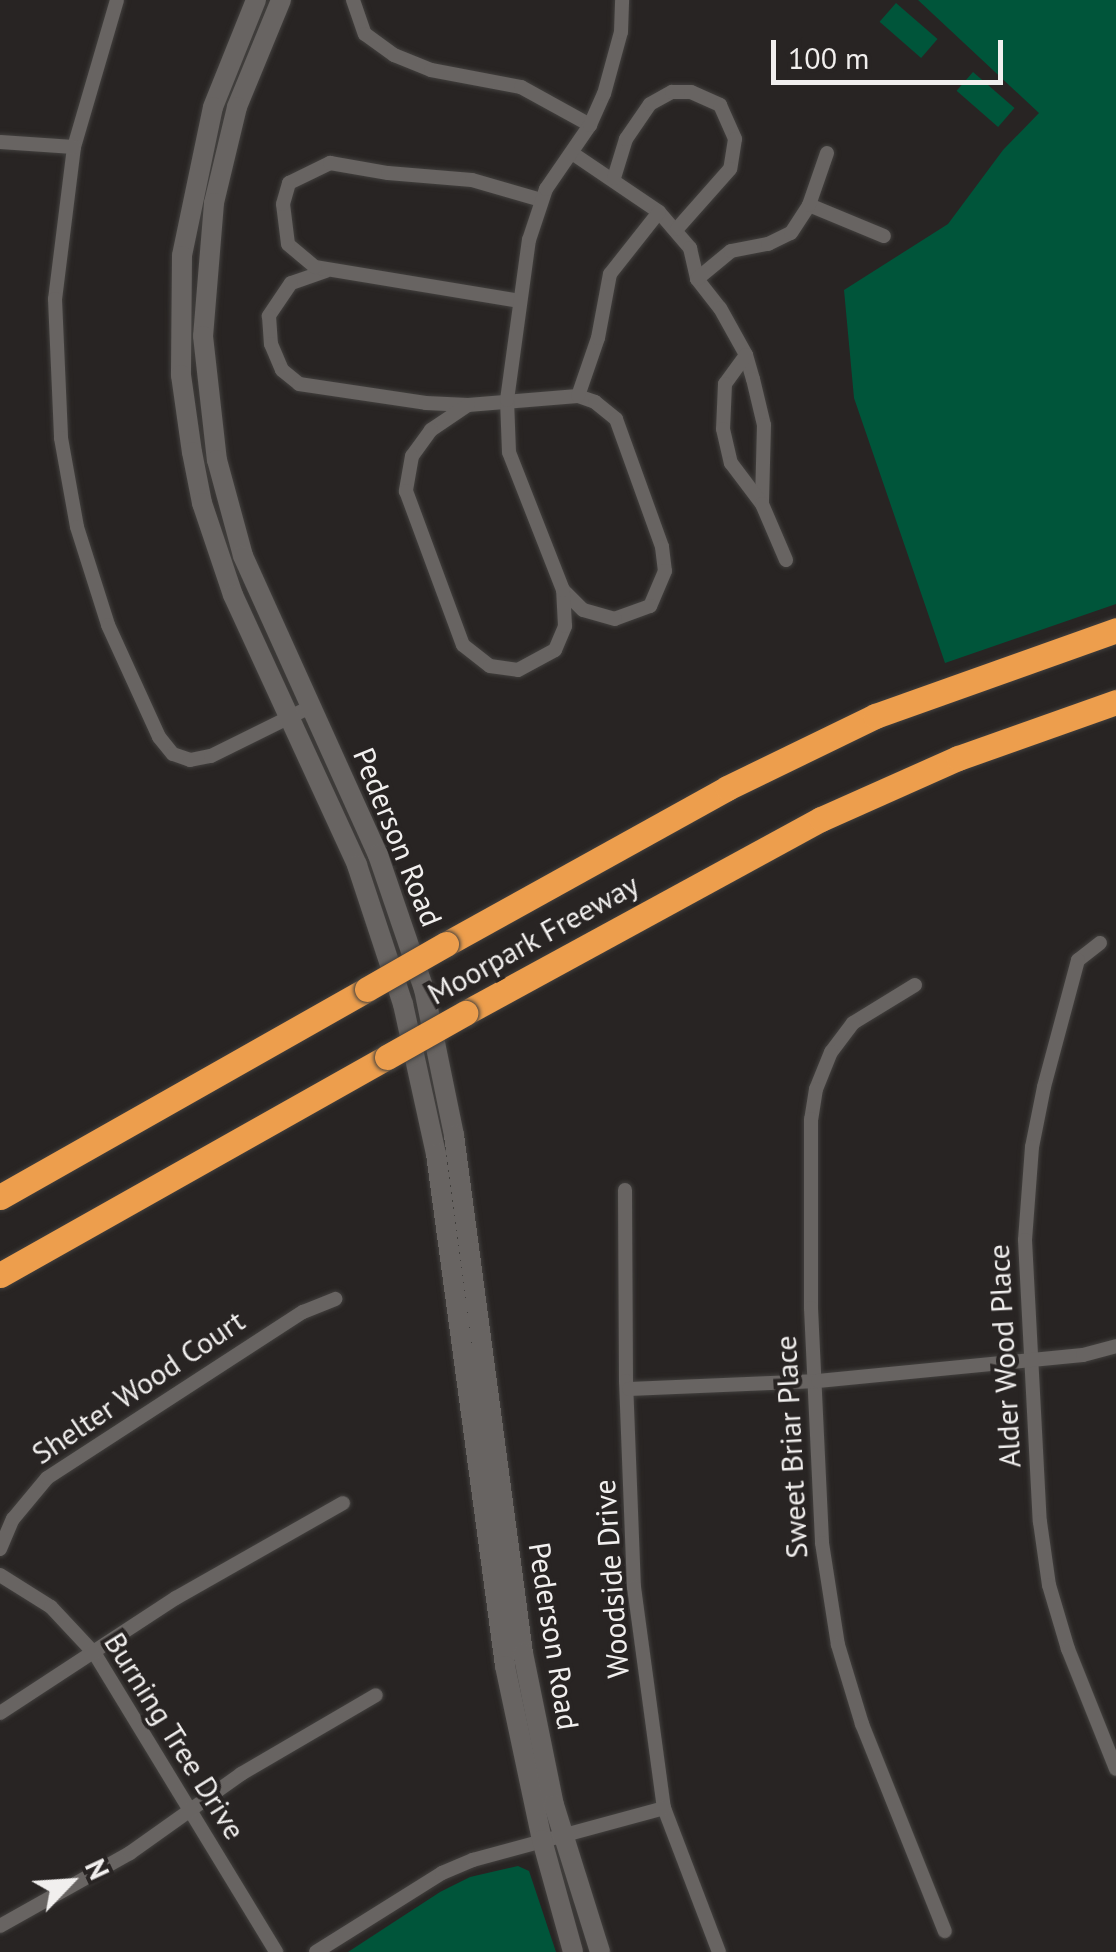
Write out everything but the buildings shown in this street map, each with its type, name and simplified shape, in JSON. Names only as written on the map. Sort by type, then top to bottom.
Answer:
[{"type":"highway","name":"Moorpark Freeway","points":[[0,1198],[727,788],[875,716],[1116,630]]},
{"type":"highway","name":"Moorpark Freeway","points":[[1,1275],[465,1013],[822,819],[958,758],[1116,702]]},
{"type":"street","points":[[117,0],[74,147],[60,241],[54,346],[69,487],[97,596],[160,737],[173,754],[190,760],[211,756],[310,707]]},
{"type":"street","name":"Pederson Road","points":[[256,0],[212,107],[190,199],[181,273],[182,376],[192,452],[216,550],[372,902],[427,1105],[505,1666],[552,1838],[600,1952]]},
{"type":"street","name":"Pederson Road","points":[[280,0],[237,107],[207,252],[203,336],[208,405],[229,511],[262,603],[393,894],[424,989],[454,1135],[524,1653],[573,1952]]},
{"type":"street","points":[[353,0],[365,34],[394,55],[431,70],[521,87],[590,125]]},
{"type":"street","points":[[468,405],[431,430],[412,456],[406,491],[454,628],[474,657],[518,670],[554,650],[562,637],[563,590],[545,536],[513,472],[506,400],[529,240],[540,200],[590,125],[614,67],[622,0]]},
{"type":"street","points":[[614,178],[626,139],[650,104],[672,92],[691,92],[720,105],[735,139],[730,169],[677,229]]},
{"type":"street","points":[[0,142],[74,147]]},
{"type":"street","points":[[697,279],[731,251],[768,244],[791,232],[809,205],[827,152]]},
{"type":"street","points":[[572,153],[659,212],[690,248],[697,279],[746,355],[764,424],[762,504]]},
{"type":"street","points":[[520,301],[326,271],[308,264],[288,244],[283,204],[289,183],[330,162],[388,173],[472,180],[540,200]]},
{"type":"street","points":[[809,205],[884,236]]},
{"type":"street","points":[[578,396],[598,338],[610,274],[659,212]]},
{"type":"street","points":[[326,271],[291,282],[269,316],[271,344],[282,370],[298,384],[426,404],[468,405],[578,396],[595,402],[616,420],[662,547],[665,571],[650,606],[616,619],[583,610],[563,590]]},
{"type":"street","points":[[746,355],[725,384],[722,429],[731,463],[762,504],[786,560]]},
{"type":"street","name":"Alder Wood Place","points":[[1100,943],[1078,960],[1032,1147],[1024,1240],[1034,1361],[1040,1522],[1049,1585],[1068,1649],[1116,1769]]},
{"type":"street","name":"Sweet Briar Place","points":[[915,985],[854,1023],[831,1052],[816,1089],[812,1119],[811,1308],[818,1381],[822,1543],[838,1645],[862,1724],[945,1931]]},
{"type":"street","name":"Woodside Drive","points":[[626,1190],[634,1586],[664,1808],[718,1952]]},
{"type":"street","name":"Shelter Wood Court","points":[[0,1549],[13,1518],[46,1478],[302,1312],[335,1300]]},
{"type":"street","points":[[629,1389],[818,1381],[1034,1361],[1116,1346]]},
{"type":"street","points":[[0,1714],[176,1598],[343,1503]]},
{"type":"street","name":"Burning Tree Drive","points":[[0,1575],[51,1606],[95,1654],[276,1952]]},
{"type":"street","points":[[0,1926],[130,1853],[241,1774],[376,1695]]},
{"type":"street","points":[[316,1952],[442,1873],[664,1808]]},
{"type":"green space","points":[[918,0],[1116,0],[1116,604],[945,663],[854,398],[844,290],[948,224],[1003,150],[1039,113]]},
{"type":"green space","points":[[896,3],[938,39],[921,58],[880,22]]},
{"type":"green space","points":[[973,72],[1015,108],[998,127],[957,91]]},
{"type":"green space","points":[[518,1866],[529,1871],[556,1952],[348,1952],[440,1892],[470,1877]]}]
